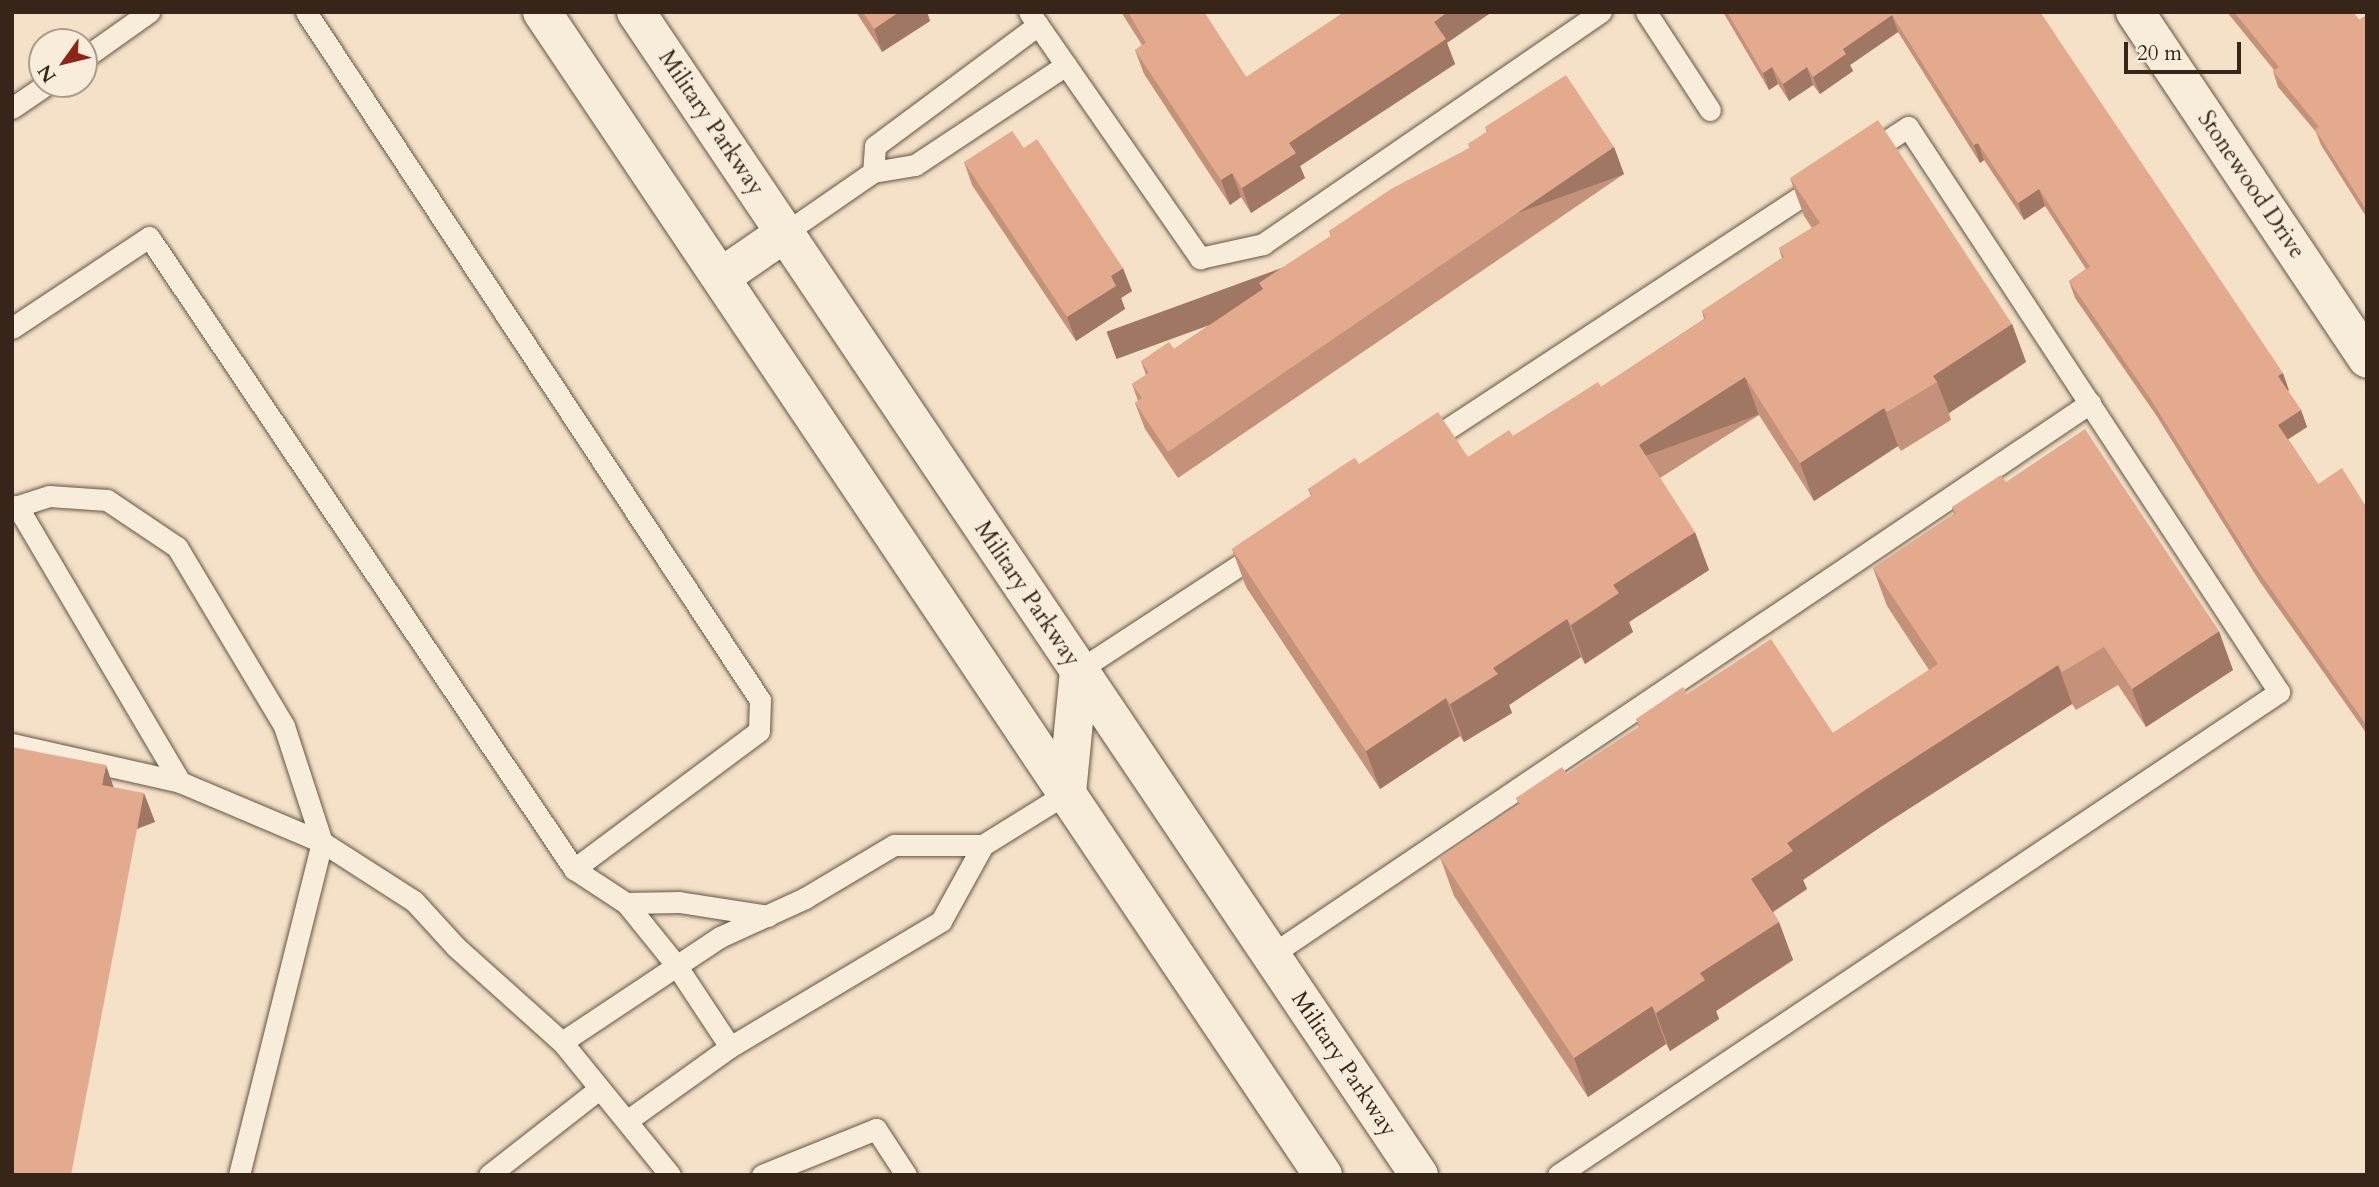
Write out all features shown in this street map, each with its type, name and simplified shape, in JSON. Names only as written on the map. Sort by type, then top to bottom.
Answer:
[{"type":"main road","points":[[542,12],[1324,1175]]},
{"type":"main road","name":"Military Parkway","points":[[636,12],[1419,1175]]},
{"type":"main road","name":"Stonewood Drive","points":[[2134,12],[2367,358]]},
{"type":"main road","points":[[721,277],[785,233]]},
{"type":"main road","points":[[1067,793],[1079,670]]},
{"type":"lane","points":[[98,48],[149,12]]},
{"type":"lane","points":[[306,12],[760,700],[760,731],[574,869]]},
{"type":"lane","points":[[873,172],[875,146],[1034,19],[1200,258],[1263,244],[1601,12]]},
{"type":"lane","points":[[1646,12],[1710,110]]},
{"type":"lane","points":[[785,233],[873,172],[915,165],[1066,65]]},
{"type":"lane","points":[[12,108],[28,97]]},
{"type":"lane","points":[[1406,456],[1908,127],[2279,692],[1558,1175]]},
{"type":"lane","points":[[12,328],[149,237],[574,869],[626,903],[676,965],[730,1046]]},
{"type":"lane","points":[[1271,955],[2090,403]]},
{"type":"lane","points":[[180,782],[15,507],[49,495],[107,500],[177,547],[284,726],[322,842],[239,1175]]},
{"type":"lane","points":[[1079,670],[1277,540]]},
{"type":"lane","points":[[12,744],[180,782],[322,842],[414,901],[456,947],[562,1042],[670,1175]]},
{"type":"lane","points":[[628,1120],[730,1046],[941,921],[983,845],[1067,793]]},
{"type":"lane","points":[[562,1042],[720,937],[770,916],[894,845],[983,845]]},
{"type":"lane","points":[[626,903],[679,902],[770,916]]},
{"type":"lane","points":[[489,1175],[599,1089]]},
{"type":"lane","points":[[762,1175],[876,1129],[906,1175]]},
{"type":"building","points":[[863,12],[899,12],[874,29]]},
{"type":"building","points":[[1128,12],[1204,12],[1246,77],[1344,12],[1447,12],[1434,22],[1446,39],[1289,143],[1296,153],[1242,188],[1232,173],[1221,180],[1135,50],[1146,43]]},
{"type":"building","points":[[1727,12],[2040,12],[2283,373],[2278,376],[2301,410],[2278,425],[2318,484],[2342,468],[2365,505],[2367,504],[2367,726],[2254,565],[2150,398],[2069,281],[2090,267],[2039,189],[2018,203],[1978,143],[1974,145],[1892,15],[1843,49],[1846,54],[1813,77],[1807,67],[1783,84],[1772,67],[1763,73]]},
{"type":"building","points":[[2234,12],[2353,12],[2359,20],[2367,15],[2367,211],[2315,129],[2319,127],[2273,71],[2279,67]]},
{"type":"building","points":[[1566,75],[1614,147],[1168,452],[1135,403],[1142,398],[1132,384],[1149,373],[1141,361],[1169,342],[1174,349],[1263,289],[1259,283],[1332,235],[1329,231],[1391,189],[1471,147],[1468,144],[1488,131],[1485,127]]},
{"type":"building","points":[[1878,120],[2012,324],[1933,376],[1937,382],[1887,412],[1884,408],[1800,463],[1745,377],[1639,445],[1695,532],[1613,585],[1619,593],[1571,625],[1567,619],[1493,668],[1498,674],[1450,704],[1446,698],[1366,751],[1232,549],[1312,495],[1308,489],[1348,462],[1355,458],[1359,464],[1438,412],[1468,457],[1509,430],[1513,436],[1598,382],[1601,387],[1706,318],[1702,311],[1784,257],[1779,248],[1820,223],[1790,178]]},
{"type":"building","points":[[1012,131],[1024,148],[1037,139],[1123,268],[1111,276],[1116,286],[1067,317],[964,162]]},
{"type":"building","points":[[2085,429],[2219,631],[2132,689],[2104,647],[2062,672],[2058,665],[1868,788],[1787,843],[1793,851],[1751,879],[1779,922],[1700,973],[1705,980],[1656,1013],[1652,1006],[1574,1058],[1440,857],[1520,804],[1516,798],[1562,767],[1567,774],[1640,726],[1636,719],[1683,687],[1687,694],[1771,639],[1833,733],[1938,664],[1873,568],[1956,513],[1952,507],[1987,484],[2001,475],[2006,482]]},
{"type":"building","points":[[12,747],[106,765],[102,785],[144,793],[71,1175],[12,1175]]}]
